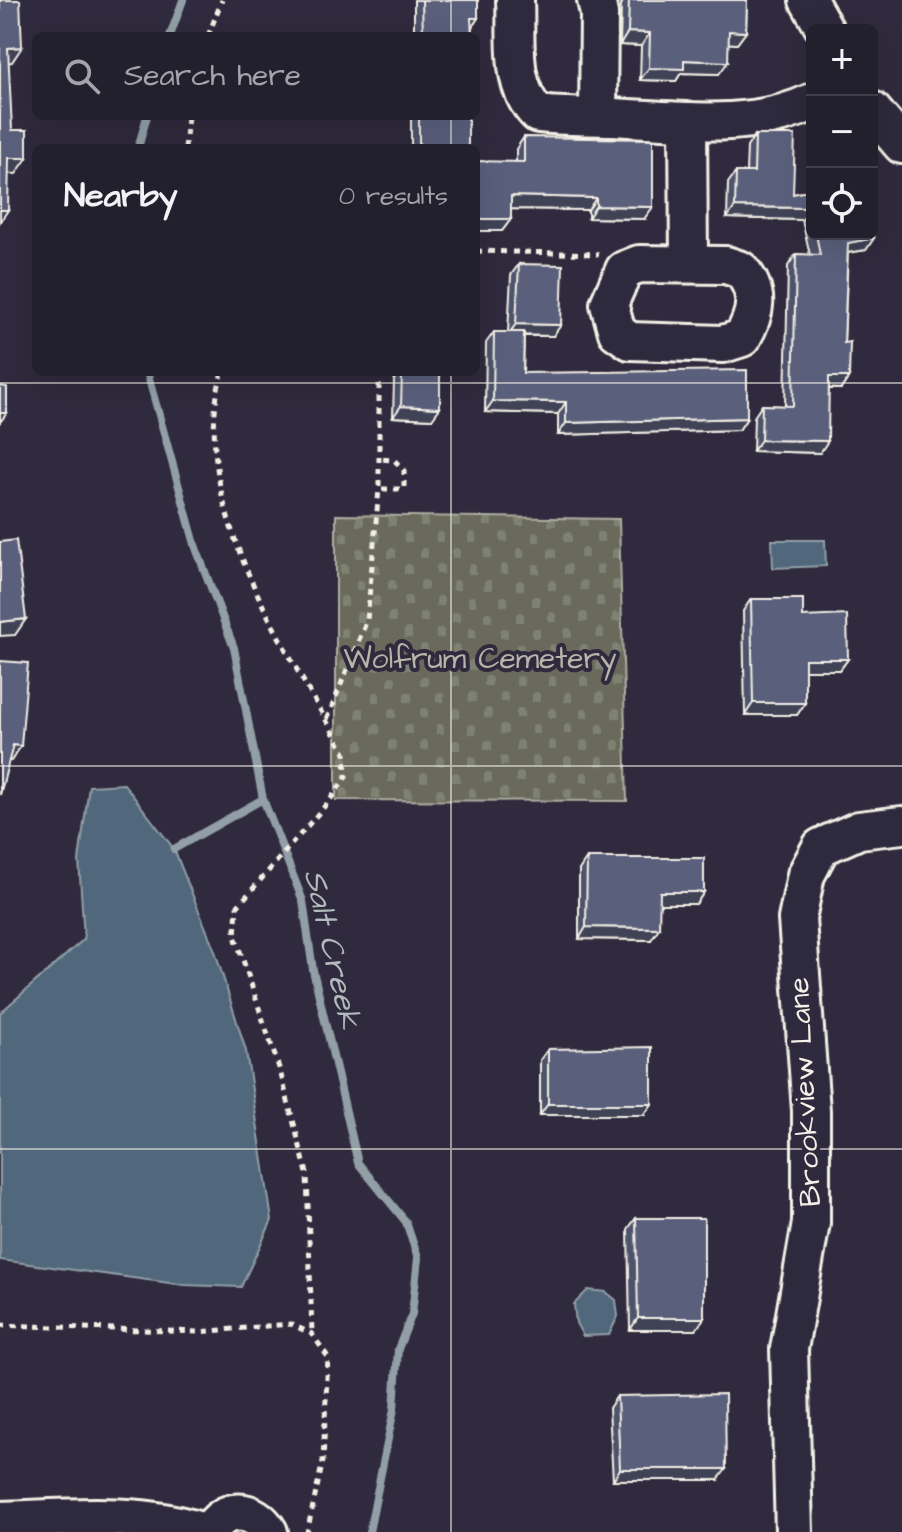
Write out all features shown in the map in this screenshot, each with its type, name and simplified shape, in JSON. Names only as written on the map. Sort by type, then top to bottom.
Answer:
[{"type":"street","points":[[515,0],[519,86],[527,103],[538,114],[688,121],[775,116],[806,104]]},
{"type":"street","points":[[596,0],[599,14],[598,116]]},
{"type":"street","points":[[808,0],[822,24]]},
{"type":"street","points":[[878,117],[902,145]]},
{"type":"street","points":[[688,121],[689,264]]},
{"type":"street","points":[[639,264],[726,265],[741,270],[755,294],[756,310],[742,338],[723,344],[630,341],[617,332],[609,304],[624,270],[639,264]]},
{"type":"street","name":"Brookview Lane","points":[[794,1532],[789,1349],[811,1223],[811,1111],[797,919],[806,875],[821,847],[859,830],[902,825]]},
{"type":"street","points":[[210,1532],[222,1517],[243,1512],[263,1522],[269,1532]]},
{"type":"street","points":[[0,1520],[104,1517],[180,1524],[203,1532]]},
{"type":"path","points":[[210,32],[222,0]]},
{"type":"path","points":[[185,144],[188,120]]},
{"type":"path","points":[[480,251],[600,254],[639,264]]},
{"type":"path","points":[[221,376],[216,393],[214,434],[225,513],[273,624],[345,753],[346,777],[330,800],[237,907],[235,936],[280,1071],[307,1173],[312,1334]]},
{"type":"path","points":[[326,720],[367,620],[379,489],[379,376]]},
{"type":"path","points":[[379,459],[394,460],[404,470],[404,489],[379,489]]},
{"type":"path","points":[[0,1325],[198,1332],[291,1324],[312,1334],[328,1357],[323,1461],[307,1532]]},
{"type":"green space","name":"Wolfrum Cemetery","points":[[336,515],[619,519],[627,801],[336,800]]},
{"type":"water","points":[[772,540],[825,540],[826,566],[773,568]]},
{"type":"water","points":[[124,784],[174,849],[215,951],[246,1051],[272,1220],[241,1287],[184,1285],[0,1260],[0,1013],[84,939],[79,860],[89,786]]},
{"type":"water","points":[[588,1290],[606,1292],[616,1300],[618,1316],[609,1335],[583,1336],[576,1323],[574,1304]]},
{"type":"building","points":[[0,0],[20,0],[22,47],[8,48],[12,130],[27,130],[27,158],[9,158],[8,210],[0,210]]},
{"type":"building","points":[[422,0],[478,0],[478,18],[471,18],[472,32],[423,32]]},
{"type":"building","points":[[629,0],[747,0],[746,32],[729,31],[728,62],[684,60],[684,69],[649,68],[650,33],[628,32]]},
{"type":"building","points":[[419,120],[468,120],[468,144],[419,144]]},
{"type":"building","points":[[755,135],[795,135],[793,194],[806,191],[806,208],[735,207],[736,172],[754,172]]},
{"type":"building","points":[[524,137],[653,139],[653,207],[596,206],[596,198],[511,196],[511,219],[480,219],[480,161],[524,162]]},
{"type":"building","points":[[817,240],[864,240],[848,243],[844,343],[850,342],[849,377],[829,377],[828,441],[761,440],[762,405],[793,406],[796,254],[820,255]]},
{"type":"building","points":[[519,264],[563,265],[561,325],[516,324]]},
{"type":"building","points":[[494,332],[524,332],[523,373],[747,370],[747,418],[566,423],[566,402],[493,401]]},
{"type":"building","points":[[402,376],[440,376],[440,408],[401,406]]},
{"type":"building","points":[[0,386],[7,387],[7,413],[0,413]]},
{"type":"building","points":[[16,540],[26,619],[0,622],[0,542]]},
{"type":"building","points":[[751,599],[803,599],[803,617],[847,615],[848,659],[805,659],[805,703],[753,703]]},
{"type":"building","points":[[0,661],[28,663],[21,746],[13,745],[0,795]]},
{"type":"building","points":[[587,858],[704,858],[704,892],[660,892],[659,928],[586,927]]},
{"type":"building","points":[[652,1047],[652,1104],[548,1104],[548,1049]]},
{"type":"building","points":[[636,1218],[704,1218],[704,1318],[638,1318]]},
{"type":"building","points":[[725,1394],[726,1469],[620,1469],[617,1396]]},
{"type":"waterway","name":"Salt Creek","points":[[171,32],[183,0]]},
{"type":"waterway","name":"Salt Creek","points":[[139,144],[146,120]]},
{"type":"waterway","name":"Salt Creek","points":[[148,376],[196,548],[234,648],[263,799],[303,901],[313,970],[358,1163],[406,1222],[418,1258],[412,1314],[398,1349],[394,1409],[369,1532]]},
{"type":"waterway","points":[[174,849],[263,799]]}]
